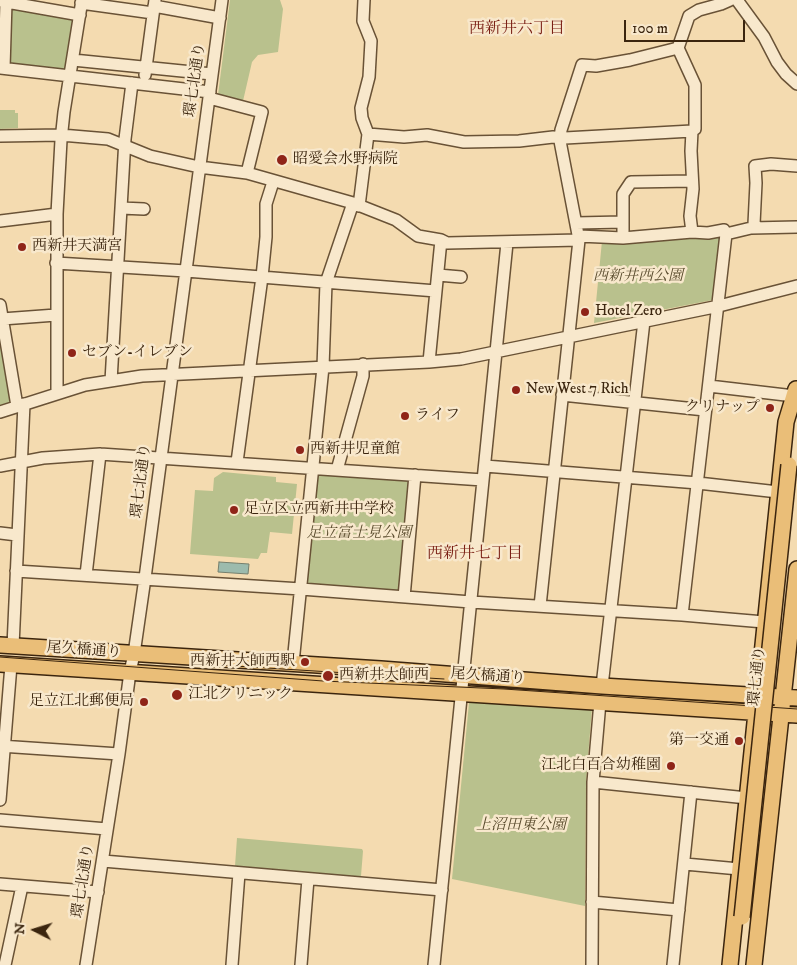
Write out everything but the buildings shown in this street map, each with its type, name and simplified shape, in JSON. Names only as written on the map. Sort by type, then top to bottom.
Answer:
[{"type":"main road","name":"環七通り","points":[[737,965],[746,918],[793,470],[796,388]]},
{"type":"main road","name":"環七通り","points":[[730,965],[756,695],[786,422],[796,388]]},
{"type":"main road","name":"環七通り","points":[[754,965],[782,714],[790,698],[797,569]]},
{"type":"main road","name":"尾久橋通り","points":[[6,645],[790,698]]},
{"type":"main road","name":"尾久橋通り","points":[[6,664],[797,715]]},
{"type":"main road","name":"環七通り","points":[[746,918],[747,965]]},
{"type":"street","name":"環七北通り","points":[[86,965],[145,578],[222,0]]},
{"type":"street","points":[[293,663],[323,367],[326,282],[356,204],[368,134],[362,118],[361,108],[368,77],[371,41],[363,21],[364,0]]},
{"type":"street","points":[[692,232],[690,216],[691,151],[692,131],[695,128],[695,85],[678,48],[689,16],[699,10],[730,0]]},
{"type":"street","points":[[737,0],[764,37],[777,62],[797,84]]},
{"type":"street","points":[[220,18],[154,6],[81,6],[3,1],[2,68],[138,83],[209,95],[262,112],[247,174]]},
{"type":"street","points":[[57,393],[56,214],[61,135],[81,6]]},
{"type":"street","points":[[111,381],[124,146],[138,83],[146,68],[154,6]]},
{"type":"street","points":[[540,606],[579,238],[560,137],[582,65],[596,66],[630,60],[678,48]]},
{"type":"street","points":[[73,60],[212,74]]},
{"type":"street","points":[[368,134],[404,137],[427,135],[464,142],[519,141],[560,137],[692,131]]},
{"type":"street","points":[[0,136],[61,135],[108,139],[150,156],[199,167],[247,174],[356,204],[396,220],[418,236],[441,240],[447,243],[507,243],[579,238],[624,238],[692,232],[708,233],[724,230],[726,234],[682,614]]},
{"type":"street","points":[[757,227],[754,224],[756,183],[754,166],[797,166]]},
{"type":"street","points":[[624,238],[623,194],[631,182],[692,181]]},
{"type":"street","points":[[237,462],[262,277],[266,237],[266,204],[273,182]]},
{"type":"street","points":[[121,208],[144,209]]},
{"type":"street","points":[[0,221],[56,214]]},
{"type":"street","points":[[576,223],[623,222]]},
{"type":"street","points":[[726,234],[757,227],[797,226]]},
{"type":"street","points":[[429,362],[441,240]]},
{"type":"street","points":[[434,965],[507,243]]},
{"type":"street","points":[[56,263],[186,271],[436,291]]},
{"type":"street","points":[[438,275],[461,277]]},
{"type":"street","points":[[0,412],[57,393],[142,376],[460,359],[718,306],[797,286]]},
{"type":"street","points":[[0,304],[20,405],[21,462],[16,571],[6,645]]},
{"type":"street","points":[[2,319],[56,315]]},
{"type":"street","points":[[602,686],[633,402],[644,321]]},
{"type":"street","points":[[337,470],[363,376],[363,364]]},
{"type":"street","points":[[709,386],[796,388]]},
{"type":"street","points":[[562,395],[705,410]]},
{"type":"street","points":[[0,466],[43,458],[100,454],[484,480]]},
{"type":"street","points":[[86,575],[100,454]]},
{"type":"street","points":[[485,466],[698,483],[778,492]]},
{"type":"street","points":[[404,597],[415,475]]},
{"type":"street","points":[[0,533],[17,535]]},
{"type":"street","points":[[16,571],[145,578],[471,602],[682,614],[764,622]]},
{"type":"street","points":[[0,800],[6,664]]},
{"type":"street","points":[[592,965],[593,782],[600,702]]},
{"type":"street","points":[[2,746],[119,754]]},
{"type":"street","points":[[593,782],[746,798]]},
{"type":"street","points":[[674,965],[691,792]]},
{"type":"street","points":[[0,820],[107,829]]},
{"type":"street","points":[[102,861],[442,890]]},
{"type":"street","points":[[685,864],[739,869]]},
{"type":"street","points":[[232,965],[239,873]]},
{"type":"street","points":[[301,965],[308,879]]},
{"type":"street","points":[[0,884],[98,892]]},
{"type":"street","points":[[5,965],[22,886]]},
{"type":"street","points":[[592,902],[679,910]]},
{"type":"green space","points":[[230,0],[280,0],[283,9],[278,52],[258,55],[252,62],[243,101],[218,95]]},
{"type":"green space","points":[[9,7],[74,19],[67,69],[63,72],[10,66]]},
{"type":"green space","points":[[0,110],[15,110],[15,113],[18,113],[18,128],[0,129]]},
{"type":"green space","name":"西新井西公園","points":[[721,237],[713,300],[594,323],[602,241]]},
{"type":"green space","points":[[0,323],[13,403],[0,408]]},
{"type":"green space","points":[[223,472],[276,477],[276,482],[297,484],[292,534],[270,532],[267,553],[261,553],[258,559],[190,554],[195,490],[213,491],[214,478]]},
{"type":"green space","name":"足立富士見公園","points":[[317,475],[408,480],[411,484],[401,590],[397,592],[309,586],[306,583]]},
{"type":"green space","name":"上沼田東公園","points":[[473,699],[592,708],[586,782],[585,906],[452,879],[469,703]]},
{"type":"green space","points":[[237,838],[362,849],[361,876],[359,878],[235,866]]},
{"type":"shaded area","points":[[219,562],[249,564],[248,574],[218,572]]},
{"type":"tram line","points":[[0,657],[323,681],[504,689],[797,709]]},
{"type":"tram line","points":[[202,664],[444,679]]},
{"type":"place","name":"昭愛会水野病院","points":[[282,160]]},
{"type":"place","name":"西新井天満宮","points":[[22,247]]},
{"type":"place","name":"Hotel Zero","points":[[585,312]]},
{"type":"place","name":"セブン-イレブン","points":[[72,353]]},
{"type":"place","name":"New West 7 Rich","points":[[516,390]]},
{"type":"place","name":"クリナップ","points":[[770,408]]},
{"type":"place","name":"ライフ","points":[[405,416]]},
{"type":"place","name":"西新井児童館","points":[[300,450]]},
{"type":"place","name":"足立区立西新井中学校","points":[[234,510]]},
{"type":"place","name":"西新井大師西駅","points":[[305,662]]},
{"type":"place","name":"西新井大師西","points":[[328,676]]},
{"type":"place","name":"江北クリニック","points":[[177,695]]},
{"type":"place","name":"足立江北郵便局","points":[[144,702]]},
{"type":"place","name":"第一交通","points":[[739,741]]},
{"type":"place","name":"江北白百合幼稚園","points":[[671,766]]},
{"type":"district","name":"西新井六丁目","points":[[517,30]]},
{"type":"district","name":"西新井七丁目","points":[[475,555]]}]
